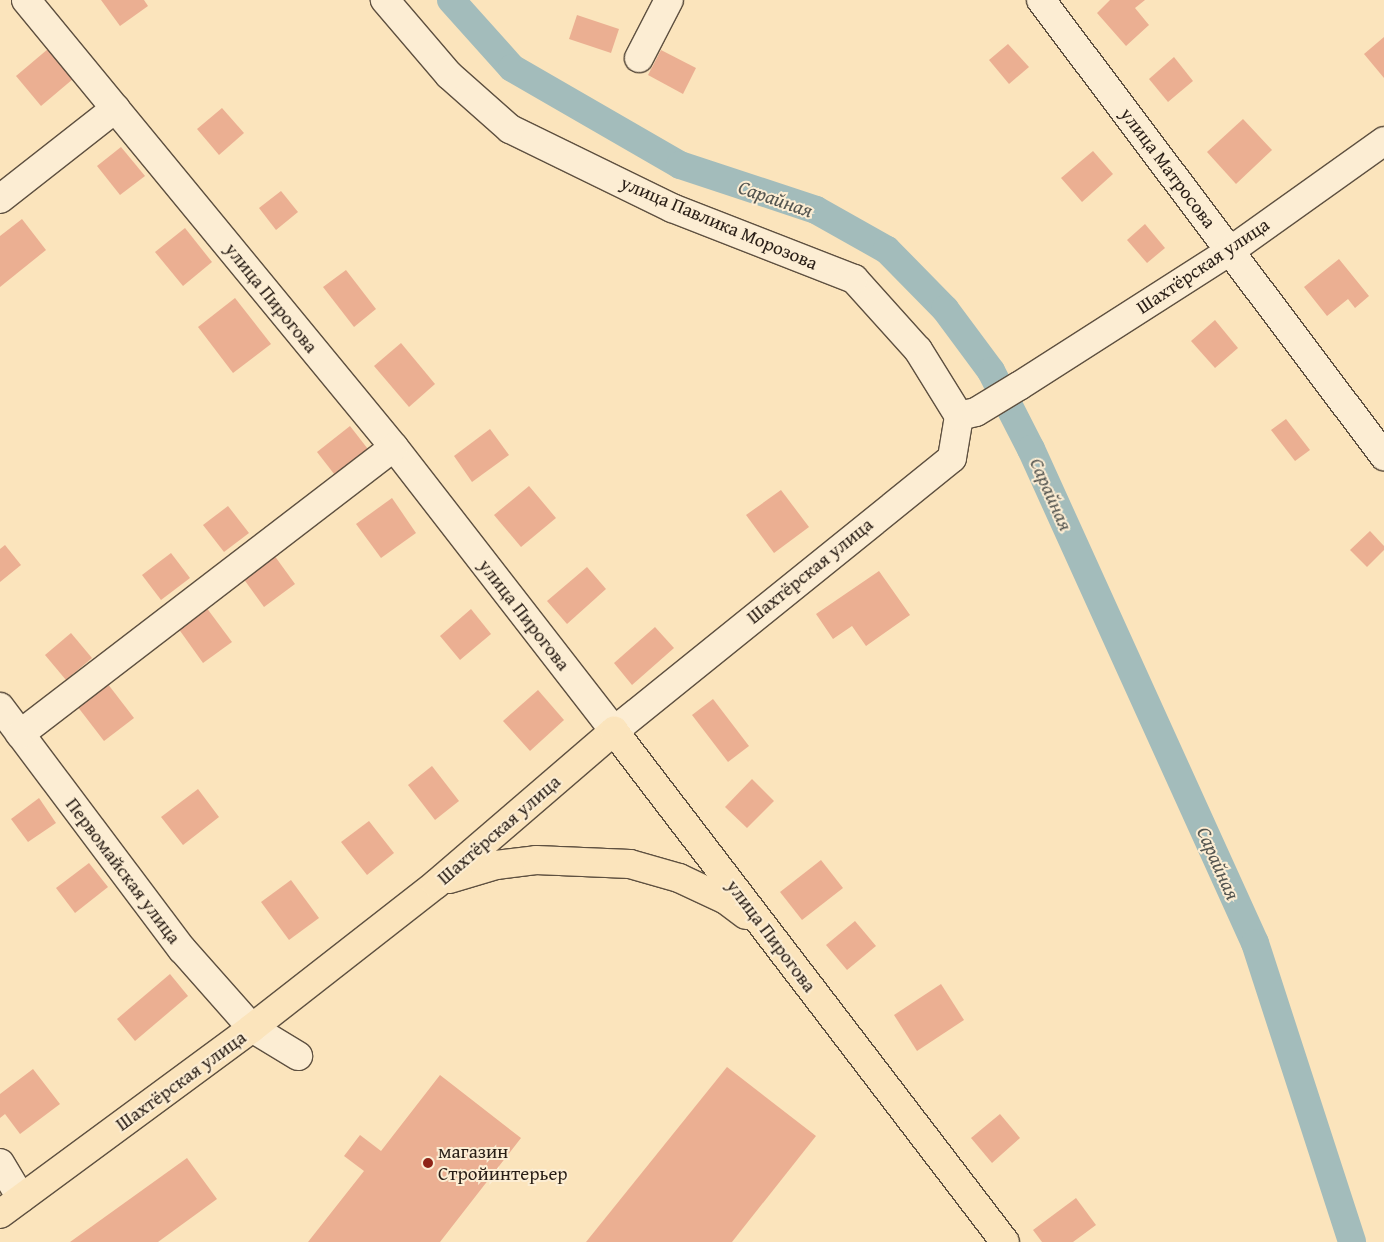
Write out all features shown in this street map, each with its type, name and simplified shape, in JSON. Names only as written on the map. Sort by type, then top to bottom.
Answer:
[{"type":"main road","name":"Шахтёрская улица","points":[[10,1206],[252,1028],[436,884],[614,731]]},
{"type":"main road","name":"улица Пирогова","points":[[614,731],[1006,1242]]},
{"type":"main road","points":[[436,884],[476,870],[536,860],[630,864],[656,870],[703,889],[726,900],[766,929]]},
{"type":"street","name":"улица Пирогова","points":[[26,0],[394,448],[614,731]]},
{"type":"street","name":"улица Павлика Морозова","points":[[385,0],[449,75],[510,129],[672,208],[854,279],[918,350],[968,414]]},
{"type":"street","points":[[639,58],[669,0]]},
{"type":"street","name":"улица Матросова","points":[[1041,0],[1384,456]]},
{"type":"street","points":[[0,199],[116,108]]},
{"type":"street","name":"Шахтёрская улица","points":[[614,731],[952,458],[968,414],[1019,386],[1230,251],[1384,142]]},
{"type":"street","points":[[20,734],[394,448]]},
{"type":"street","name":"Первомайская улица","points":[[0,707],[182,949],[252,1028],[298,1056]]},
{"type":"street","points":[[0,1163],[10,1206]]},
{"type":"building","points":[[101,0],[144,0],[148,6],[120,26]]},
{"type":"building","points":[[1110,0],[1145,0],[1135,8],[1149,25],[1126,46],[1097,13]]},
{"type":"building","points":[[577,15],[619,29],[611,53],[569,39]]},
{"type":"building","points":[[1384,37],[1384,78],[1364,54]]},
{"type":"building","points":[[1008,44],[1029,67],[1009,84],[989,60]]},
{"type":"building","points":[[48,49],[73,79],[41,106],[16,76]]},
{"type":"building","points":[[661,50],[696,68],[683,94],[648,75]]},
{"type":"building","points":[[1174,57],[1193,81],[1168,102],[1149,79]]},
{"type":"building","points":[[222,108],[244,133],[219,155],[197,129]]},
{"type":"building","points":[[1243,119],[1272,150],[1236,184],[1207,152]]},
{"type":"building","points":[[121,147],[145,176],[120,195],[97,166]]},
{"type":"building","points":[[1093,151],[1113,174],[1082,202],[1061,178]]},
{"type":"building","points":[[281,191],[298,212],[276,230],[259,208]]},
{"type":"building","points":[[22,219],[46,250],[0,287],[0,236]]},
{"type":"building","points":[[1145,224],[1165,248],[1147,263],[1127,240]]},
{"type":"building","points":[[185,228],[212,262],[183,286],[155,252]]},
{"type":"building","points":[[1339,259],[1369,296],[1355,308],[1348,299],[1327,316],[1304,287]]},
{"type":"building","points":[[346,270],[376,309],[354,327],[323,287]]},
{"type":"building","points":[[235,298],[271,344],[233,373],[198,327]]},
{"type":"building","points":[[1215,320],[1238,348],[1215,368],[1191,341]]},
{"type":"building","points":[[401,343],[435,384],[409,407],[374,366]]},
{"type":"building","points":[[1286,419],[1310,450],[1295,461],[1271,430]]},
{"type":"building","points":[[350,426],[371,453],[338,479],[317,452]]},
{"type":"building","points":[[490,429],[509,455],[472,482],[454,456]]},
{"type":"building","points":[[529,486],[556,518],[521,547],[494,515]]},
{"type":"building","points":[[781,490],[809,527],[774,553],[746,515]]},
{"type":"building","points":[[392,498],[416,533],[381,558],[356,524]]},
{"type":"building","points":[[228,506],[249,533],[224,552],[203,525]]},
{"type":"building","points":[[1370,531],[1384,546],[1384,550],[1367,567],[1350,550]]},
{"type":"building","points":[[5,545],[21,565],[0,582],[0,549]]},
{"type":"building","points":[[171,553],[190,578],[161,600],[142,575]]},
{"type":"building","points":[[274,555],[295,584],[264,607],[243,578]]},
{"type":"building","points":[[587,567],[606,589],[567,624],[547,601]]},
{"type":"building","points":[[879,571],[910,615],[866,646],[852,626],[833,639],[816,614]]},
{"type":"building","points":[[206,607],[232,642],[203,663],[178,628]]},
{"type":"building","points":[[471,609],[491,634],[460,660],[440,636]]},
{"type":"building","points":[[655,627],[674,648],[632,685],[614,663]]},
{"type":"building","points":[[71,633],[92,658],[66,680],[45,655]]},
{"type":"building","points":[[104,679],[134,718],[104,741],[74,702]]},
{"type":"building","points":[[538,690],[564,720],[530,751],[503,721]]},
{"type":"building","points":[[713,699],[749,746],[728,762],[692,715]]},
{"type":"building","points":[[432,766],[459,801],[435,820],[408,785]]},
{"type":"building","points":[[752,779],[774,801],[747,828],[725,807]]},
{"type":"building","points":[[198,789],[219,817],[183,845],[161,817]]},
{"type":"building","points":[[39,798],[56,823],[28,842],[11,819]]},
{"type":"building","points":[[369,821],[394,853],[367,875],[341,842]]},
{"type":"building","points":[[821,860],[843,888],[802,920],[780,892]]},
{"type":"building","points":[[89,863],[108,887],[75,913],[56,888]]},
{"type":"building","points":[[291,880],[319,918],[289,940],[261,902]]},
{"type":"building","points":[[855,921],[876,946],[847,970],[826,945]]},
{"type":"building","points":[[170,974],[188,996],[135,1041],[117,1019]]},
{"type":"building","points":[[941,984],[964,1020],[917,1051],[894,1015]]},
{"type":"building","points":[[727,1067],[816,1136],[732,1242],[586,1242]]},
{"type":"building","points":[[33,1069],[60,1104],[20,1134],[5,1114],[0,1118],[0,1094]]},
{"type":"building","name":"магазин Стройинтерьер","points":[[440,1075],[521,1138],[440,1242],[308,1242],[364,1171],[344,1156],[360,1135],[381,1151]]},
{"type":"building","points":[[1000,1114],[1020,1138],[992,1163],[971,1138]]},
{"type":"building","points":[[187,1158],[217,1199],[158,1242],[70,1242]]},
{"type":"building","points":[[1076,1198],[1096,1225],[1073,1242],[1042,1242],[1033,1230]]},
{"type":"waterway","name":"Сарайная","points":[[451,0],[512,68],[680,165],[816,210],[887,250],[945,309],[991,371],[1031,449],[1255,943],[1352,1242]]},
{"type":"place","name":"магазин Стройинтерьер","points":[[428,1163]]}]
